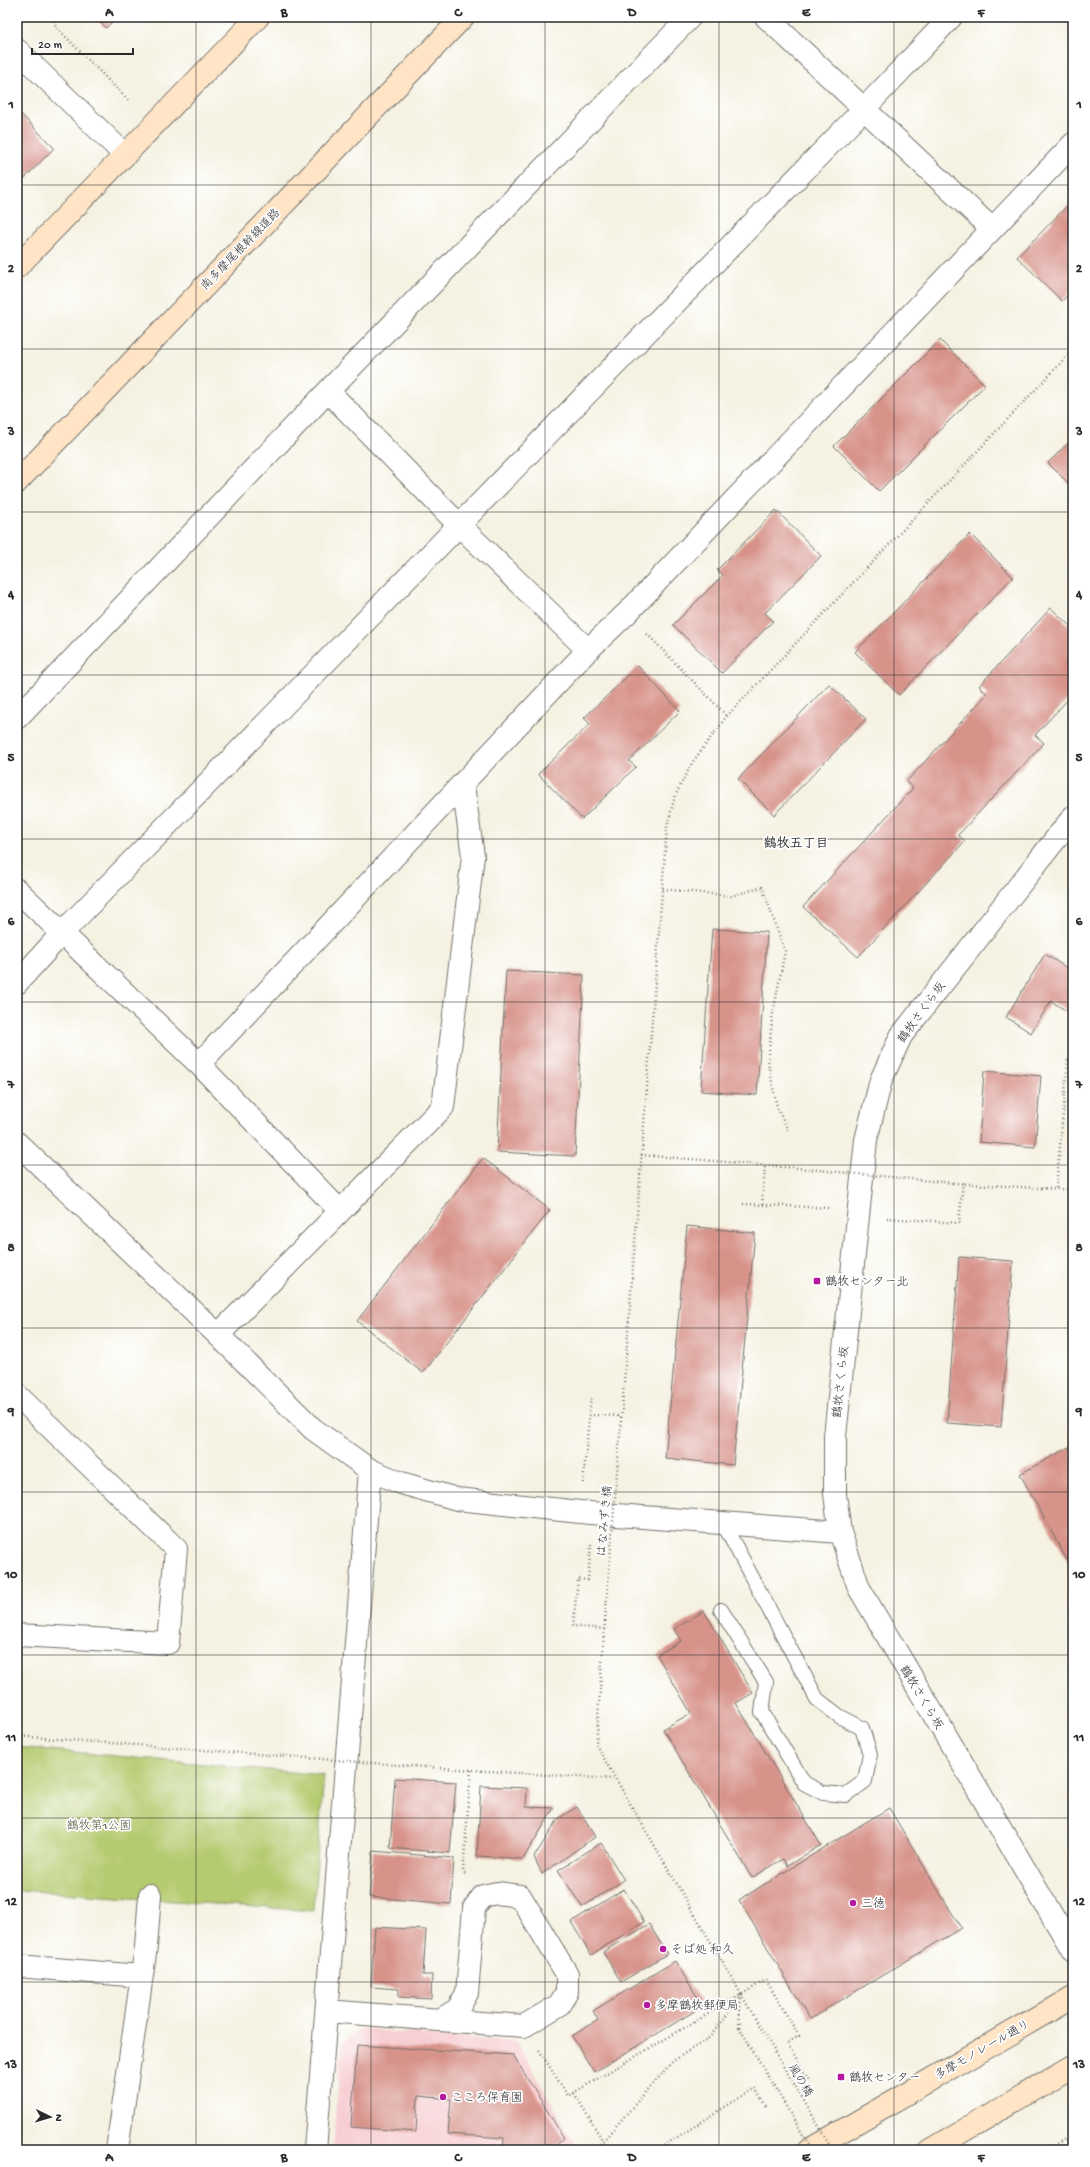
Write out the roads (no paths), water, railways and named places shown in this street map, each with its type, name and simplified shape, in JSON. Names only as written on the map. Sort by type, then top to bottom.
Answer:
[{"type":"main road","points":[[17,267],[258,17]]},
{"type":"main road","name":"南多摩尾根幹線道路","points":[[17,482],[463,17]]},
{"type":"main road","name":"多摩モノレール通り","points":[[810,2150],[1073,1996]]},
{"type":"main road","points":[[930,2150],[1073,2066]]},
{"type":"street","points":[[17,718],[328,391],[690,17]]},
{"type":"street","points":[[766,17],[992,229]]},
{"type":"street","points":[[17,983],[62,933],[864,109],[951,17]]},
{"type":"street","points":[[17,50],[124,155]]},
{"type":"street","points":[[199,1064],[463,785],[588,650],[627,613],[1073,144]]},
{"type":"street","points":[[328,391],[459,525],[588,650]]},
{"type":"street","points":[[218,1335],[443,1107],[473,856],[463,785]]},
{"type":"street","name":"鶴牧さくら坂","points":[[1073,817],[901,1036],[881,1080],[866,1140],[835,1436],[835,1494],[840,1532],[859,1588],[1073,1952]]},
{"type":"street","points":[[17,890],[199,1064],[340,1211]]},
{"type":"street","points":[[17,1143],[218,1335],[313,1429],[370,1470],[402,1483],[457,1499],[590,1513],[840,1532]]},
{"type":"street","points":[[17,1395],[176,1548],[168,1643],[17,1635]]},
{"type":"street","points":[[315,2150],[370,1470]]},
{"type":"street","points":[[327,2011],[489,2024],[524,2026],[559,2006],[567,1992],[567,1974],[520,1896],[497,1893],[484,1896],[474,1908],[467,1990],[471,2005],[477,2014],[489,2024]]},
{"type":"street","points":[[117,2150],[141,1976],[150,1895]]},
{"type":"street","points":[[17,1966],[141,1976]]},
{"type":"street","points":[[440,2020],[458,2009],[467,1990]]},
{"type":"lane","points":[[720,1610],[766,1682],[762,1712],[804,1783],[823,1793],[846,1794],[865,1781],[870,1754],[862,1728],[839,1716],[817,1699],[723,1523]]},
{"type":"place","name":"鶴牧センター北","points":[[817,1281]]},
{"type":"place","name":"三徳","points":[[853,1903]]},
{"type":"place","name":"そば処 和久","points":[[663,1949]]},
{"type":"place","name":"多摩鶴牧郵便局","points":[[647,2005]]},
{"type":"place","name":"鶴牧センター","points":[[841,2077]]},
{"type":"place","name":"こころ保育園","points":[[443,2097]]},
{"type":"district","name":"鶴牧五丁目","points":[[796,842]]},
{"type":"park label","name":"鶴牧第1公園","points":[[99,1825]]}]
